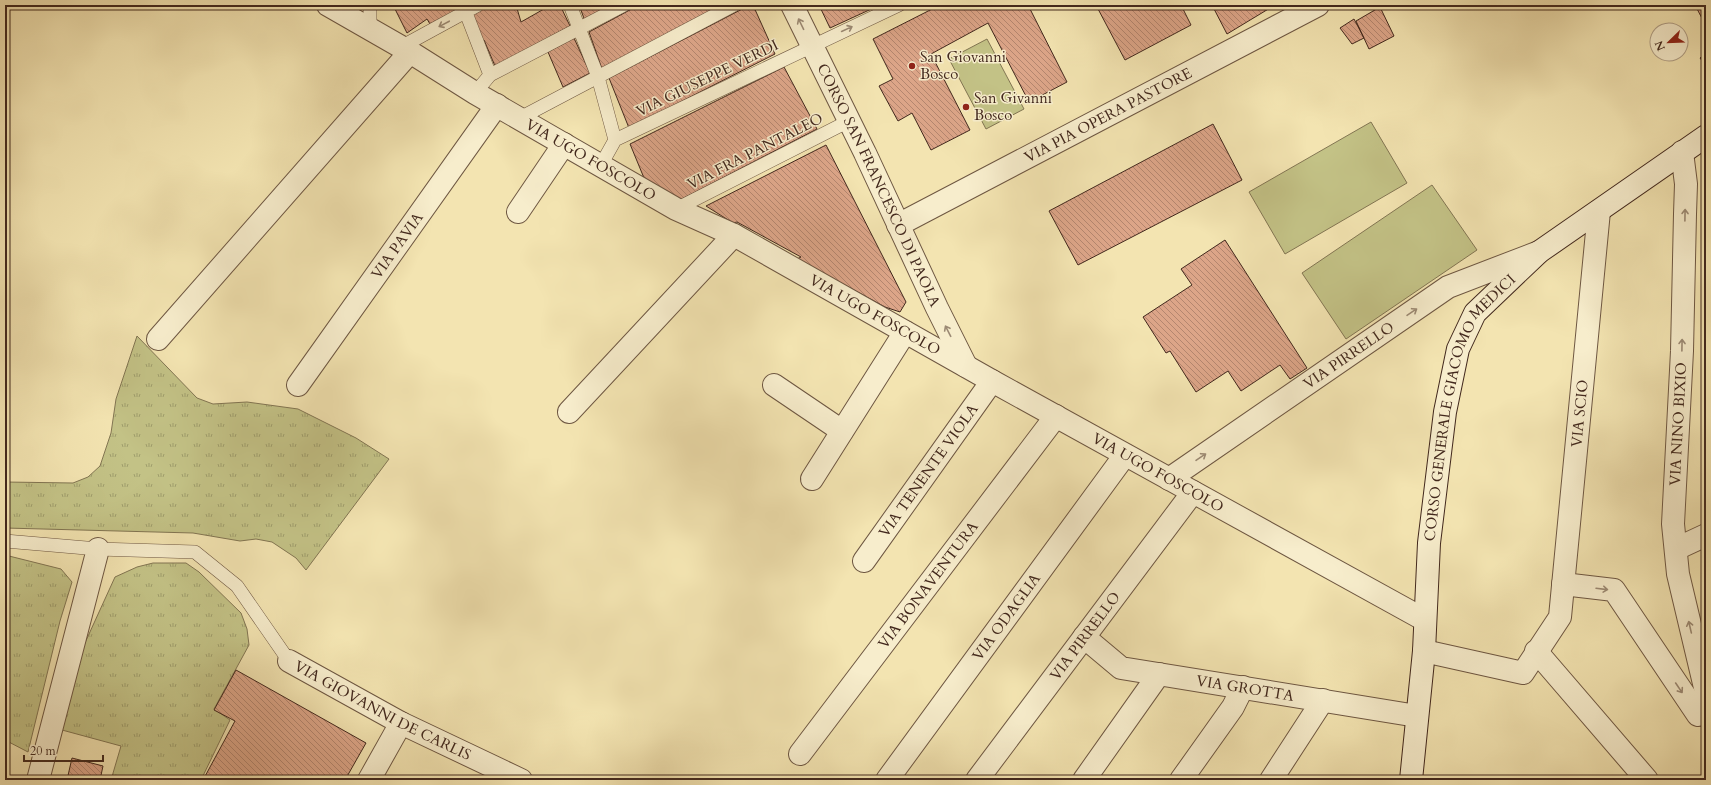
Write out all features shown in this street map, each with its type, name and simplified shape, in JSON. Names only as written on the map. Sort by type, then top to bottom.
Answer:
[{"type":"street","name":"VIA UGO FOSCOLO","points":[[328,5],[676,210],[734,235],[992,381],[1425,620]]},
{"type":"street","name":"CORSO SAN FRANCESCO DI PAOLA","points":[[792,5],[849,121],[936,308],[966,366]]},
{"type":"street","name":"VIA PIA OPERA PASTORE","points":[[898,225],[1318,5]]},
{"type":"street","points":[[158,338],[405,50]]},
{"type":"street","name":"VIA PAVIA","points":[[298,385],[497,105]]},
{"type":"street","name":"CORSO GENERALE GIACOMO MEDICI","points":[[1411,780],[1424,651],[1429,543],[1445,412],[1458,349],[1475,313],[1539,252],[1706,136]]},
{"type":"street","points":[[518,212],[564,144]]},
{"type":"street","name":"VIA NINO BIXIO","points":[[1682,152],[1686,184],[1682,351],[1673,524],[1678,574],[1706,692]]},
{"type":"street","name":"VIA SCIO","points":[[1536,651],[1560,617],[1599,211]]},
{"type":"street","points":[[569,412],[734,235]]},
{"type":"street","name":"VIA PIRRELLO","points":[[1169,479],[1448,287],[1539,252]]},
{"type":"street","points":[[812,479],[905,332]]},
{"type":"street","name":"VIA TENENTE VIOLA","points":[[864,561],[992,381]]},
{"type":"street","points":[[774,385],[842,431]]},
{"type":"street","name":"VIA BONAVENTURA","points":[[800,754],[1056,416]]},
{"type":"street","name":"VIA ODAGLIA","points":[[887,780],[1125,455]]},
{"type":"street","name":"VIA PIRRELLO","points":[[977,780],[1193,492]]},
{"type":"street","points":[[1676,549],[1706,535]]},
{"type":"street","points":[[38,780],[98,549]]},
{"type":"street","points":[[1563,584],[1614,590],[1698,715],[1706,710]]},
{"type":"street","name":"VIA GROTTA","points":[[1084,637],[1121,668],[1417,716]]},
{"type":"street","points":[[1424,651],[1523,673],[1536,651],[1647,780]]},
{"type":"street","name":"VIA GIOVANNI DE CARLIS","points":[[289,661],[401,723],[521,780]]},
{"type":"street","points":[[1084,780],[1159,674]]},
{"type":"street","points":[[1181,780],[1233,707],[1243,687]]},
{"type":"street","points":[[1273,780],[1323,700]]},
{"type":"street","points":[[369,780],[401,723]]},
{"type":"lane","points":[[370,5],[370,29]]},
{"type":"lane","points":[[405,50],[464,8],[478,5]]},
{"type":"lane","points":[[570,5],[598,77],[615,140],[600,165]]},
{"type":"lane","points":[[475,92],[490,75],[624,5]]},
{"type":"lane","points":[[520,118],[734,5]]},
{"type":"lane","name":"VIA GIUSEPPE VERDI","points":[[615,140],[899,5]]},
{"type":"lane","points":[[464,8],[490,75]]},
{"type":"lane","name":"VIA FRA PANTALEO","points":[[676,210],[849,121]]},
{"type":"lane","points":[[5,541],[98,549],[194,552],[237,586],[289,661]]},
{"type":"green space","points":[[987,39],[1024,109],[986,129],[949,59]]},
{"type":"green space","points":[[1371,122],[1407,183],[1285,254],[1249,192]]},
{"type":"green space","points":[[1432,185],[1477,250],[1346,339],[1302,273]]},
{"type":"green space","points":[[137,336],[197,398],[213,404],[247,402],[298,409],[356,438],[389,459],[306,570],[296,558],[272,542],[256,539],[240,541],[193,533],[5,528],[5,482],[73,483],[88,477],[100,466],[111,433],[116,399]]},
{"type":"green space","points":[[5,555],[61,569],[72,582],[60,621],[28,752],[5,740]]},
{"type":"green space","points":[[153,563],[186,563],[199,572],[241,613],[247,629],[249,645],[214,709],[230,720],[201,780],[111,780],[121,746],[62,730],[84,645],[115,577],[137,567]]},
{"type":"building","points":[[393,5],[454,5],[457,10],[430,24],[427,19],[407,33]]},
{"type":"building","points":[[487,5],[516,5],[521,22],[551,5],[560,5],[570,26],[495,66],[484,40],[482,42],[470,15]]},
{"type":"building","points":[[579,5],[613,5],[585,21]]},
{"type":"building","points":[[639,5],[725,5],[602,69],[589,32]]},
{"type":"building","points":[[750,5],[753,5],[775,54],[629,128],[609,78]]},
{"type":"building","points":[[819,5],[880,5],[830,28]]},
{"type":"building","name":"San Giovanni Bosco","points":[[940,5],[1028,5],[1067,82],[1029,102],[988,23],[931,54],[970,130],[931,150],[912,113],[898,121],[879,86],[893,79],[873,39]]},
{"type":"building","points":[[1101,5],[1181,5],[1191,25],[1125,60],[1097,7]]},
{"type":"building","points":[[1212,5],[1275,5],[1227,34]]},
{"type":"building","points":[[1695,5],[1706,5],[1706,26]]},
{"type":"building","points":[[1380,7],[1394,36],[1369,49],[1356,21]]},
{"type":"building","points":[[1354,19],[1364,38],[1352,44],[1340,28]]},
{"type":"building","points":[[574,38],[590,73],[563,87],[548,52]]},
{"type":"building","points":[[1706,53],[1706,66],[1700,58]]},
{"type":"building","points":[[784,67],[817,129],[680,200],[644,178],[630,144]]},
{"type":"building","points":[[1213,124],[1242,180],[1078,265],[1049,211]]},
{"type":"building","points":[[826,145],[906,302],[900,312],[885,307],[797,259],[801,257],[737,222],[733,223],[706,206]]},
{"type":"building","points":[[1225,240],[1307,368],[1290,379],[1280,365],[1241,391],[1228,371],[1196,392],[1170,351],[1166,353],[1143,317],[1192,285],[1181,269]]},
{"type":"building","points":[[236,670],[366,743],[345,780],[203,780],[235,721],[214,710]]},
{"type":"building","points":[[72,758],[103,766],[100,780],[67,780]]},
{"type":"place","name":"San Giovanni Bosco","points":[[912,66]]},
{"type":"place","name":"San Givanni Bosco","points":[[966,107]]}]
